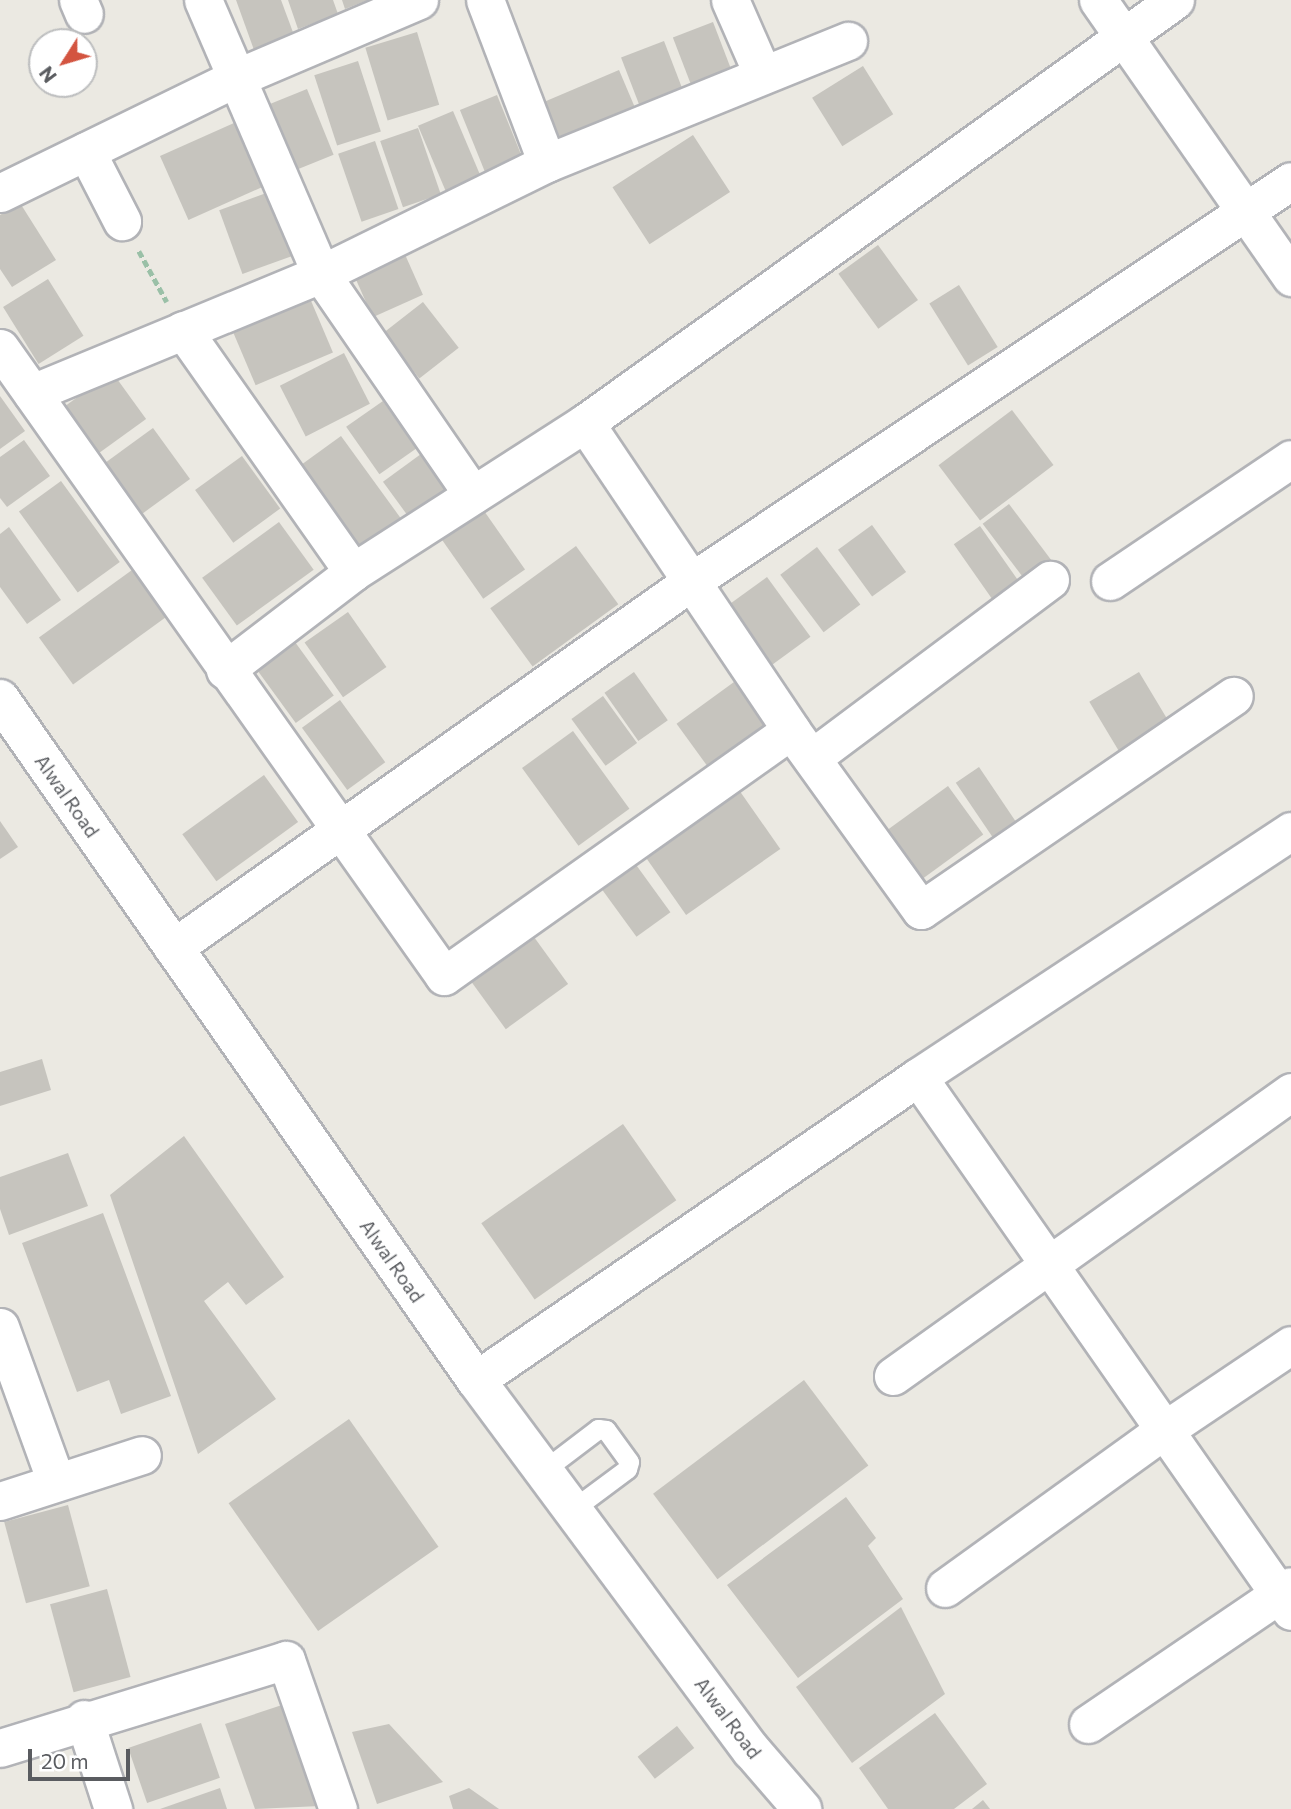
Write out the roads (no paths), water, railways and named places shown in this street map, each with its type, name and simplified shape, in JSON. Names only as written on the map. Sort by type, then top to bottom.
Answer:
[{"type":"main road","name":"Alwal Road","points":[[0,699],[476,1380],[752,1751],[802,1809]]},
{"type":"street","points":[[203,0],[321,274],[473,495]]},
{"type":"street","points":[[0,193],[236,78],[419,0]]},
{"type":"street","points":[[485,0],[547,163]]},
{"type":"street","points":[[730,0],[762,73]]},
{"type":"street","points":[[1098,0],[1291,277]]},
{"type":"street","points":[[225,670],[353,572],[585,423],[1123,34],[1175,0]]},
{"type":"street","points":[[32,393],[321,274],[547,163],[762,73],[848,41]]},
{"type":"street","points":[[86,151],[122,221]]},
{"type":"street","points":[[173,948],[692,581],[1291,181]]},
{"type":"street","points":[[183,330],[353,572]]},
{"type":"street","points":[[0,348],[225,670],[342,828],[444,976],[1050,580]]},
{"type":"street","points":[[585,423],[802,744],[921,910],[1234,696]]},
{"type":"street","points":[[1110,580],[1291,459]]},
{"type":"street","points":[[476,1380],[918,1077],[1291,831]]},
{"type":"street","points":[[918,1077],[1163,1431],[1287,1597],[1088,1724]]},
{"type":"street","points":[[893,1376],[1046,1264],[1291,1092]]},
{"type":"street","points":[[0,1327],[56,1482]]},
{"type":"street","points":[[945,1588],[1163,1431],[1291,1345]]},
{"type":"street","points":[[0,1501],[142,1455]]},
{"type":"street","points":[[0,1748],[84,1719],[286,1660],[338,1809]]},
{"type":"street","points":[[84,1719],[113,1809]]},
{"type":"lane","points":[[544,1470],[597,1429],[606,1430],[629,1462],[626,1469],[572,1510]]}]
